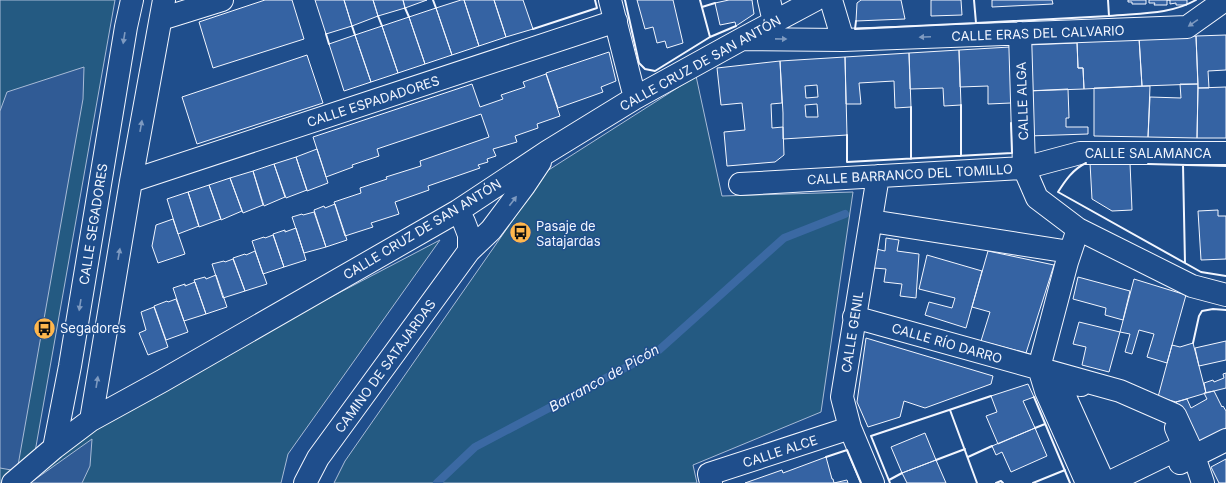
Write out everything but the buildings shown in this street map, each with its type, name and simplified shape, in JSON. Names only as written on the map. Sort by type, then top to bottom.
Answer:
[{"type":"street","name":"CALLE SEGADORES","points":[[54,448],[70,366],[126,28],[132,0]]},
{"type":"street","points":[[91,420],[131,181],[162,10],[222,0]]},
{"type":"street","points":[[610,0],[635,98]]},
{"type":"street","points":[[769,0],[774,22]]},
{"type":"street","name":"CALLE CRUZ DE SAN ANTÓN","points":[[13,483],[54,448],[91,420],[169,377],[458,211],[547,152],[635,98],[815,0]]},
{"type":"street","points":[[830,0],[843,40]]},
{"type":"street","name":"CALLE ERAS DEL CALVARIO","points":[[742,39],[843,40],[1187,27],[1225,0]]},
{"type":"street","name":"CALLE ESPADADORES","points":[[131,181],[616,21]]},
{"type":"street","name":"CALLE ALGA","points":[[1020,33],[1024,168]]},
{"type":"street","name":"CAMINO DE SATAJARDAS","points":[[305,483],[318,458],[469,251],[490,230],[524,186],[547,152]]},
{"type":"street","name":"CALLE SALAMANCA","points":[[1024,168],[1080,153],[1226,153]]},
{"type":"street","name":"CALLE BARRANCO DEL TOMILLO","points":[[740,184],[1024,168],[1038,198],[1078,229],[1192,286],[1226,295]]},
{"type":"street","name":"CALLE GENIL","points":[[873,483],[850,428],[842,397],[878,176]]},
{"type":"street","points":[[480,196],[490,219],[490,230]]},
{"type":"street","points":[[458,211],[469,235],[469,251]]},
{"type":"street","points":[[870,221],[1070,252]]},
{"type":"street","points":[[1078,229],[1070,252],[1039,368],[1046,391],[1087,483]]},
{"type":"street","name":"CALLE RÍO DARRO","points":[[854,317],[1120,391],[1175,415],[1194,456],[1204,483]]},
{"type":"street","points":[[1104,483],[1061,388],[1061,383],[1066,381],[1119,396],[1174,421],[1184,446],[1108,483]]},
{"type":"street","name":"CALLE ALCE","points":[[710,479],[850,428]]},
{"type":"street","points":[[1140,483],[1226,440]]},
{"type":"shaded area","points":[[0,0],[115,0],[35,452],[440,240],[288,454],[281,483],[0,483]]},
{"type":"shaded area","points":[[84,67],[83,99],[17,471],[0,468],[0,111],[7,92]]},
{"type":"shaded area","points":[[696,76],[722,196],[853,192],[821,412],[693,465],[697,483],[334,483],[345,461],[547,171]]},
{"type":"shaded area","points":[[92,439],[90,466],[82,483],[30,483]]},
{"type":"waterway","name":"Barranco de Picón","points":[[437,483],[475,447],[659,350],[784,238],[845,214]]},
{"type":"wall","points":[[433,0],[436,8]]},
{"type":"wall","points":[[533,29],[597,8],[595,0]]},
{"type":"wall","points":[[625,0],[639,63],[645,69],[655,71],[710,37],[700,0]]},
{"type":"wall","points":[[974,0],[976,23],[1109,16]]},
{"type":"wall","points":[[1108,0],[1109,16],[1165,11],[1186,5],[1196,0]]},
{"type":"wall","points":[[702,7],[715,3]]},
{"type":"wall","points":[[405,8],[409,17]]},
{"type":"wall","points":[[378,16],[382,26]]},
{"type":"wall","points":[[856,21],[855,29],[976,23]]},
{"type":"wall","points":[[352,26],[355,35]]},
{"type":"wall","points":[[710,37],[736,26]]},
{"type":"wall","points":[[326,34],[329,44]]},
{"type":"wall","points":[[961,105],[961,156]]},
{"type":"wall","points":[[911,107],[911,159]]},
{"type":"wall","points":[[847,135],[847,162],[1012,153],[1011,123]]},
{"type":"wall","points":[[1086,163],[1073,172],[1058,192],[1201,272],[1226,276]]},
{"type":"wall","points":[[1148,164],[1226,166]]},
{"type":"wall","points":[[1183,165],[1185,263]]},
{"type":"wall","points":[[1193,343],[1199,316],[1202,311],[1213,309],[1226,310]]},
{"type":"wall","points":[[890,483],[871,436],[991,396]]},
{"type":"wall","points":[[1034,397],[1070,483]]},
{"type":"wall","points":[[950,410],[977,483]]},
{"type":"wall","points":[[1035,428],[1045,424]]},
{"type":"wall","points":[[968,457],[992,446]]},
{"type":"wall","points":[[936,460],[965,449]]},
{"type":"wall","points":[[826,457],[847,450],[861,483]]},
{"type":"wall","points":[[1033,483],[1065,470]]},
{"type":"wall","points":[[889,480],[902,473]]},
{"type":"wall","points":[[996,483],[1001,481],[1003,483]]},
{"type":"place","name":"Pasaje de Satajardas","points":[[521,233]]},
{"type":"place","name":"Segadores","points":[[44,328]]}]
